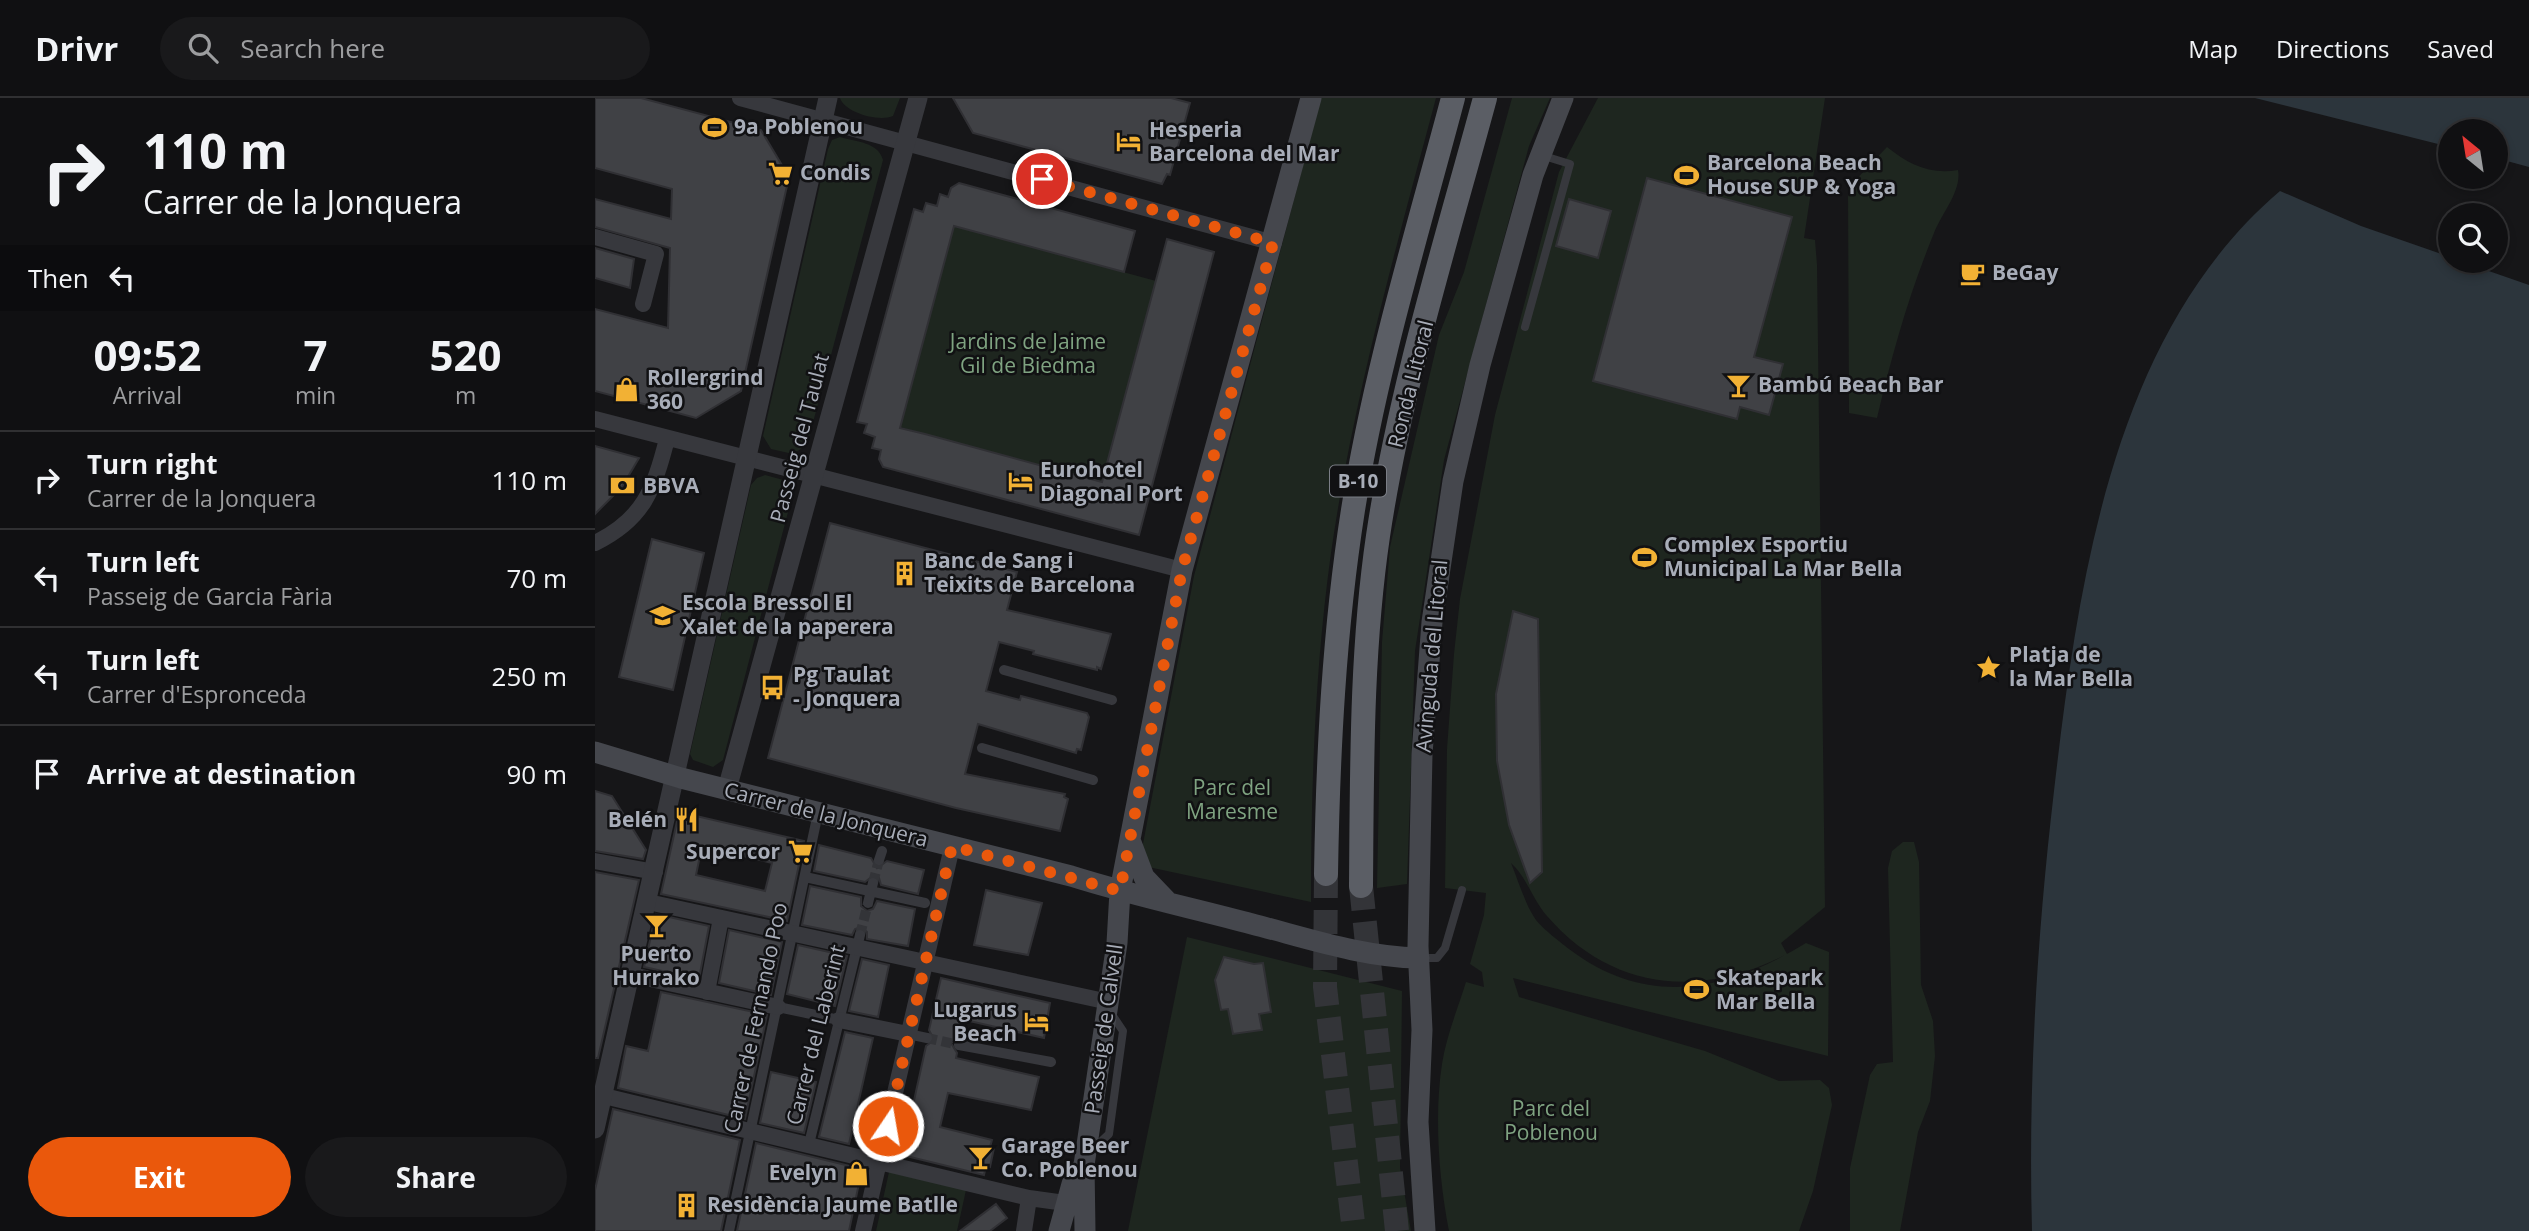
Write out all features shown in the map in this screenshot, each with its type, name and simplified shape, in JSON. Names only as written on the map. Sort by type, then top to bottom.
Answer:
[{"type":"highway","name":"Ronda Litoral","points":[[1325,874],[1330,708],[1353,509],[1374,398],[1454,98]]},
{"type":"highway","name":"Ronda Litoral","points":[[1361,886],[1362,685],[1378,537],[1397,431],[1485,98]]},
{"type":"main road","name":"Passeig de Calvell","points":[[1085,1231],[1085,1161],[1117,943],[1120,891],[1182,570],[1311,98]]},
{"type":"main road","name":"Avinguda del Litoral","points":[[1425,1231],[1419,1144],[1422,1030],[1419,958],[1424,716],[1440,560],[1455,471],[1480,365],[1541,155],[1563,98]]},
{"type":"main road","name":"Carrer de la Jonquera","points":[[595,752],[673,776],[1369,954],[1419,958]]},
{"type":"main road","points":[[1130,838],[1145,877],[1174,903]]},
{"type":"main road","name":"Passeig de Calvell","points":[[1059,1231],[1072,1184],[1085,1161]]},
{"type":"street","points":[[740,98],[1273,243]]},
{"type":"street","points":[[828,98],[673,776],[632,975],[598,1111],[751,1130],[1029,1198],[1065,1203]]},
{"type":"street","name":"Passeig del Taulat","points":[[727,789],[918,98]]},
{"type":"street","points":[[595,237],[656,254],[643,304]]},
{"type":"street","points":[[595,419],[1182,570]]},
{"type":"street","points":[[595,543],[630,521],[651,494],[667,439]]},
{"type":"street","points":[[1004,670],[1112,700]]},
{"type":"street","points":[[982,748],[1093,779]]},
{"type":"street","name":"Carrer de Fernando Poo","points":[[729,1231],[818,813]]},
{"type":"street","points":[[863,1231],[952,846]]},
{"type":"street","points":[[595,860],[655,872]]},
{"type":"street","points":[[805,877],[872,887],[925,903]]},
{"type":"street","points":[[868,903],[872,887]]},
{"type":"street","points":[[648,902],[794,933],[859,941],[924,962],[1108,1005]]},
{"type":"street","points":[[706,992],[722,918]]},
{"type":"street","name":"Carrer del Laberint","points":[[809,1144],[859,941]]},
{"type":"street","points":[[632,975],[927,1038]]},
{"type":"street","points":[[959,1045],[1051,1062]]},
{"type":"street","points":[[1024,1231],[1029,1198]]},
{"type":"lane","points":[[1525,327],[1570,164],[1541,155]]},
{"type":"lane","points":[[1419,958],[1437,958],[1445,948],[1462,890]]},
{"type":"green space","points":[[840,98],[900,98],[893,116],[880,118],[855,112]]},
{"type":"green space","name":"Parc del Maresme","points":[[1321,98],[1436,98],[1363,381],[1340,495],[1321,640],[1315,727],[1311,902],[1139,865],[1194,576]]},
{"type":"green space","points":[[1512,98],[1550,98],[1529,146],[1444,460],[1415,651],[1407,884],[1377,888],[1382,642],[1390,547],[1439,335],[1464,272]]},
{"type":"green space","name":"Complex Esportiu Municipal La Mar Bella","points":[[1598,98],[1825,98],[1804,238],[1815,240],[1817,265],[1825,907],[1781,943],[1787,954],[1806,943],[1829,952],[1828,1056],[1513,978],[1519,997],[1705,1051],[1779,1081],[1820,1080],[1829,1088],[1832,1105],[1813,1191],[1799,1231],[1449,1231],[1439,1148],[1438,1105],[1442,1064],[1466,982],[1484,987],[1482,972],[1470,964],[1484,915],[1486,893],[1445,888],[1447,749],[1460,599],[1495,415],[1559,172]],"holes":[[[1511,863],[1547,916],[1572,941],[1600,960],[1629,973],[1659,980],[1690,982],[1722,978],[1755,968],[1784,955],[1747,973],[1718,982],[1658,986],[1628,980],[1599,968],[1550,934],[1534,917]]]},
{"type":"green space","points":[[840,137],[872,146],[883,160],[807,445],[793,454],[771,449],[763,436],[828,149],[832,140]]},
{"type":"green space","points":[[1887,147],[1920,167],[1938,171],[1958,170],[1958,178],[1954,194],[1937,226],[1917,279],[1895,347],[1877,418],[1849,413],[1848,188]]},
{"type":"green space","name":"Jardins de Jaime Gil de Biedma","points":[[954,226],[1156,281],[1102,482],[900,427]]},
{"type":"green space","points":[[765,475],[787,481],[793,493],[723,760],[713,767],[693,760],[690,754],[751,485],[757,478]]},
{"type":"green space","points":[[1903,842],[1914,842],[1919,862],[1921,985],[1933,1021],[1935,1056],[1930,1101],[1918,1132],[1900,1231],[1850,1231],[1850,1168],[1870,1075],[1877,1064],[1893,1062],[1888,868],[1892,851]]},
{"type":"green space","points":[[1187,937],[1402,991],[1400,1168],[1411,1231],[1128,1231]]},
{"type":"green space","points":[[889,1172],[966,1190],[957,1231],[876,1231]]},
{"type":"shaded area","points":[[2255,98],[2529,98],[2529,167],[2508,161],[2508,119],[2438,119],[2438,144]]},
{"type":"shaded area","points":[[2280,191],[2361,226],[2438,253],[2438,273],[2494,273],[2529,285],[2529,1231],[2032,1231],[2031,1121],[2043,900],[2054,791],[2076,630],[2092,548],[2113,467],[2141,389],[2177,316],[2223,249]]},
{"type":"building","points":[[595,98],[641,98],[761,130],[789,177],[741,391],[696,418],[595,391],[595,309],[668,328],[670,248],[595,227],[595,199],[671,219],[672,189],[595,168]]},
{"type":"building","points":[[953,98],[1171,98],[1190,103],[1170,175],[1167,174],[1162,184],[973,133]]},
{"type":"building","points":[[1647,178],[1792,217],[1754,357],[1783,364],[1769,415],[1740,407],[1737,419],[1593,381]]},
{"type":"building","points":[[959,183],[1135,231],[1124,272],[954,226],[900,428],[1102,482],[1167,239],[1214,252],[1139,535],[883,467],[879,459],[881,450],[872,448],[875,437],[864,433],[867,424],[857,422],[914,209],[923,212],[926,203],[937,206],[940,194],[948,197],[951,188]]},
{"type":"building","points":[[1569,199],[1611,211],[1598,258],[1556,246]]},
{"type":"building","points":[[595,248],[634,259],[630,288],[595,278]]},
{"type":"building","points":[[595,446],[639,458],[622,487],[595,514]]},
{"type":"building","points":[[830,523],[1017,572],[1007,610],[1111,634],[1101,669],[1097,667],[1097,670],[1033,654],[1034,651],[999,642],[986,691],[1020,700],[1021,696],[1087,713],[1089,717],[1081,750],[1077,749],[1076,753],[978,724],[965,774],[1065,794],[1064,797],[1068,799],[1060,831],[956,808],[768,758]]},
{"type":"building","name":"Escola Bressol El Xalet de la paperera","points":[[652,539],[704,553],[673,690],[619,677]]},
{"type":"building","points":[[1513,611],[1538,619],[1542,872],[1530,883],[1509,825],[1497,761],[1496,694]]},
{"type":"building","points":[[595,791],[612,796],[646,850],[643,859],[595,851]]},
{"type":"building","points":[[679,812],[804,841],[787,921],[661,894]],"holes":[[[702,846],[772,863],[765,891],[696,875]]]},
{"type":"building","points":[[819,845],[871,858],[877,868],[887,861],[924,870],[918,894],[881,885],[879,878],[874,875],[865,882],[814,871]]},
{"type":"building","points":[[595,872],[639,880],[598,1058],[595,1058]]},
{"type":"building","points":[[810,886],[861,897],[861,906],[867,911],[873,909],[877,901],[915,909],[908,946],[867,939],[867,932],[861,927],[855,929],[852,935],[802,925]]},
{"type":"building","points":[[986,890],[1042,903],[1028,955],[974,945]]},
{"type":"building","points":[[656,914],[709,926],[699,979],[644,967]]},
{"type":"building","points":[[729,930],[782,942],[771,995],[719,983]]},
{"type":"building","points":[[798,945],[847,956],[835,1006],[787,994]]},
{"type":"building","points":[[1224,957],[1254,964],[1263,963],[1271,1012],[1259,1014],[1262,1030],[1233,1034],[1228,1009],[1221,1010],[1215,980]]},
{"type":"building","points":[[862,959],[889,965],[878,1017],[849,1011]]},
{"type":"building","points":[[941,978],[1050,1003],[1044,1038],[965,1020],[961,1037],[951,1043],[957,1053],[956,1058],[1039,1077],[1031,1110],[948,1093],[940,1127],[992,1140],[990,1147],[994,1148],[990,1167],[986,1166],[984,1175],[902,1155],[926,1046],[934,1040],[929,1030]]},
{"type":"building","points":[[661,992],[767,1015],[745,1119],[618,1088],[626,1046],[648,1051]]},
{"type":"building","points":[[845,1032],[873,1038],[849,1144],[819,1137]]},
{"type":"building","points":[[771,1072],[816,1082],[804,1133],[760,1123]]},
{"type":"building","points":[[613,1109],[740,1140],[721,1231],[595,1231],[595,1190]]},
{"type":"building","points":[[756,1143],[862,1169],[849,1231],[737,1231]]},
{"type":"building","points":[[996,1204],[1007,1218],[990,1231],[960,1231]]},
{"type":"tunnel","points":[[873,883],[879,860]]},
{"type":"tunnel","points":[[1326,874],[1325,987],[1354,1231]]},
{"type":"tunnel","points":[[1361,886],[1397,1231]]},
{"type":"tunnel","points":[[860,935],[868,903]]},
{"type":"tunnel","points":[[927,1038],[959,1045]]},
{"type":"place","name":"9a Poblenou","points":[[714,127]]},
{"type":"place","name":"Hesperia Barcelona del Mar","points":[[1129,142]]},
{"type":"place","name":"Condis","points":[[780,173]]},
{"type":"place","name":"Barcelona Beach House SUP & Yoga","points":[[1687,175]]},
{"type":"place","name":"BeGay","points":[[1972,273]]},
{"type":"place","name":"Bambú Beach Bar","points":[[1738,385]]},
{"type":"place","name":"Rollergrind 360","points":[[627,390]]},
{"type":"place","name":"Eurohotel Diagonal Port","points":[[1020,482]]},
{"type":"place","name":"BBVA","points":[[623,486]]},
{"type":"place","name":"Complex Esportiu Municipal La Mar Bella","points":[[1644,557]]},
{"type":"place","name":"Banc de Sang i Teixits de Barcelona","points":[[904,573]]},
{"type":"place","name":"Escola Bressol El Xalet de la paperera","points":[[662,615]]},
{"type":"place","name":"Platja de la Mar Bella","points":[[1989,667]]},
{"type":"place","name":"Pg Taulat - Jonquera","points":[[773,687]]},
{"type":"place","name":"Belén","points":[[687,820]]},
{"type":"place","name":"Supercor","points":[[800,852]]},
{"type":"place","name":"Puerto Hurrako","points":[[656,925]]},
{"type":"place","name":"Skatepark Mar Bella","points":[[1696,990]]},
{"type":"place","name":"Lugarus Beach","points":[[1037,1022]]},
{"type":"place","name":"Garage Beer Co. Poblenou","points":[[981,1158]]},
{"type":"place","name":"Evelyn","points":[[857,1173]]},
{"type":"place","name":"Residència Jaume Batlle","points":[[687,1205]]},
{"type":"route","points":[[888,1126],[952,846],[1120,891],[1182,570],[1273,243],[1042,179]]},
{"type":"park label","name":"Parc del Poblenou","points":[[1551,1121]]}]
